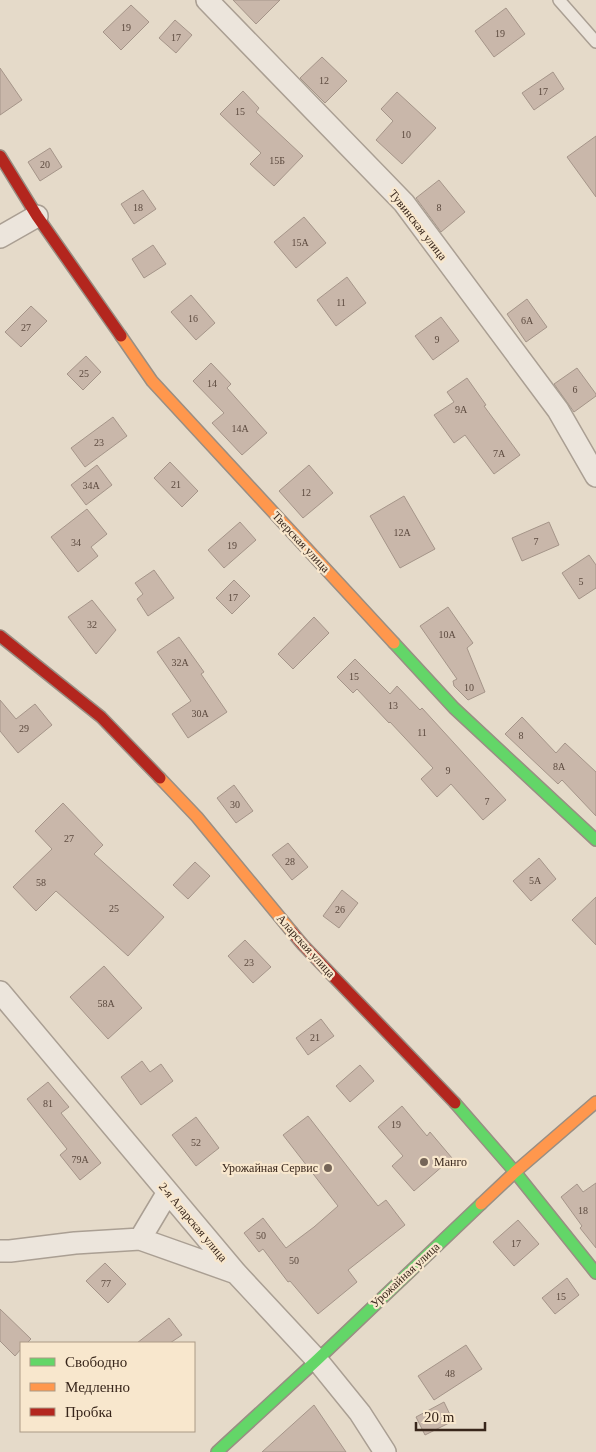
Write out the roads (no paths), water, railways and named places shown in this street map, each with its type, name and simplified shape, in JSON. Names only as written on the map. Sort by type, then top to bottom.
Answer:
[{"type":"street","name":"Тувинская улица","points":[[207,0],[404,203],[558,410],[596,476]]},
{"type":"street","name":"Тверская улица","points":[[0,156],[37,216],[152,381],[454,708],[596,840]]},
{"type":"street","points":[[0,236],[37,216]]},
{"type":"street","name":"Аларская улица","points":[[0,636],[101,717],[203,824],[303,945],[458,1106],[515,1172],[596,1273]]},
{"type":"street","name":"2-я Аларская улица","points":[[0,992],[236,1273],[317,1360],[360,1413],[385,1452]]},
{"type":"street","name":"Урожайная улица","points":[[217,1452],[515,1172],[596,1102]]},
{"type":"street","points":[[140,1239],[168,1192]]},
{"type":"street","points":[[0,1251],[75,1243],[140,1239],[236,1273]]},
{"type":"lane","points":[[559,0],[596,42]]},
{"type":"place","name":"Манго","points":[[424,1162]]},
{"type":"place","name":"Урожайная Сервис","points":[[328,1168]]}]
